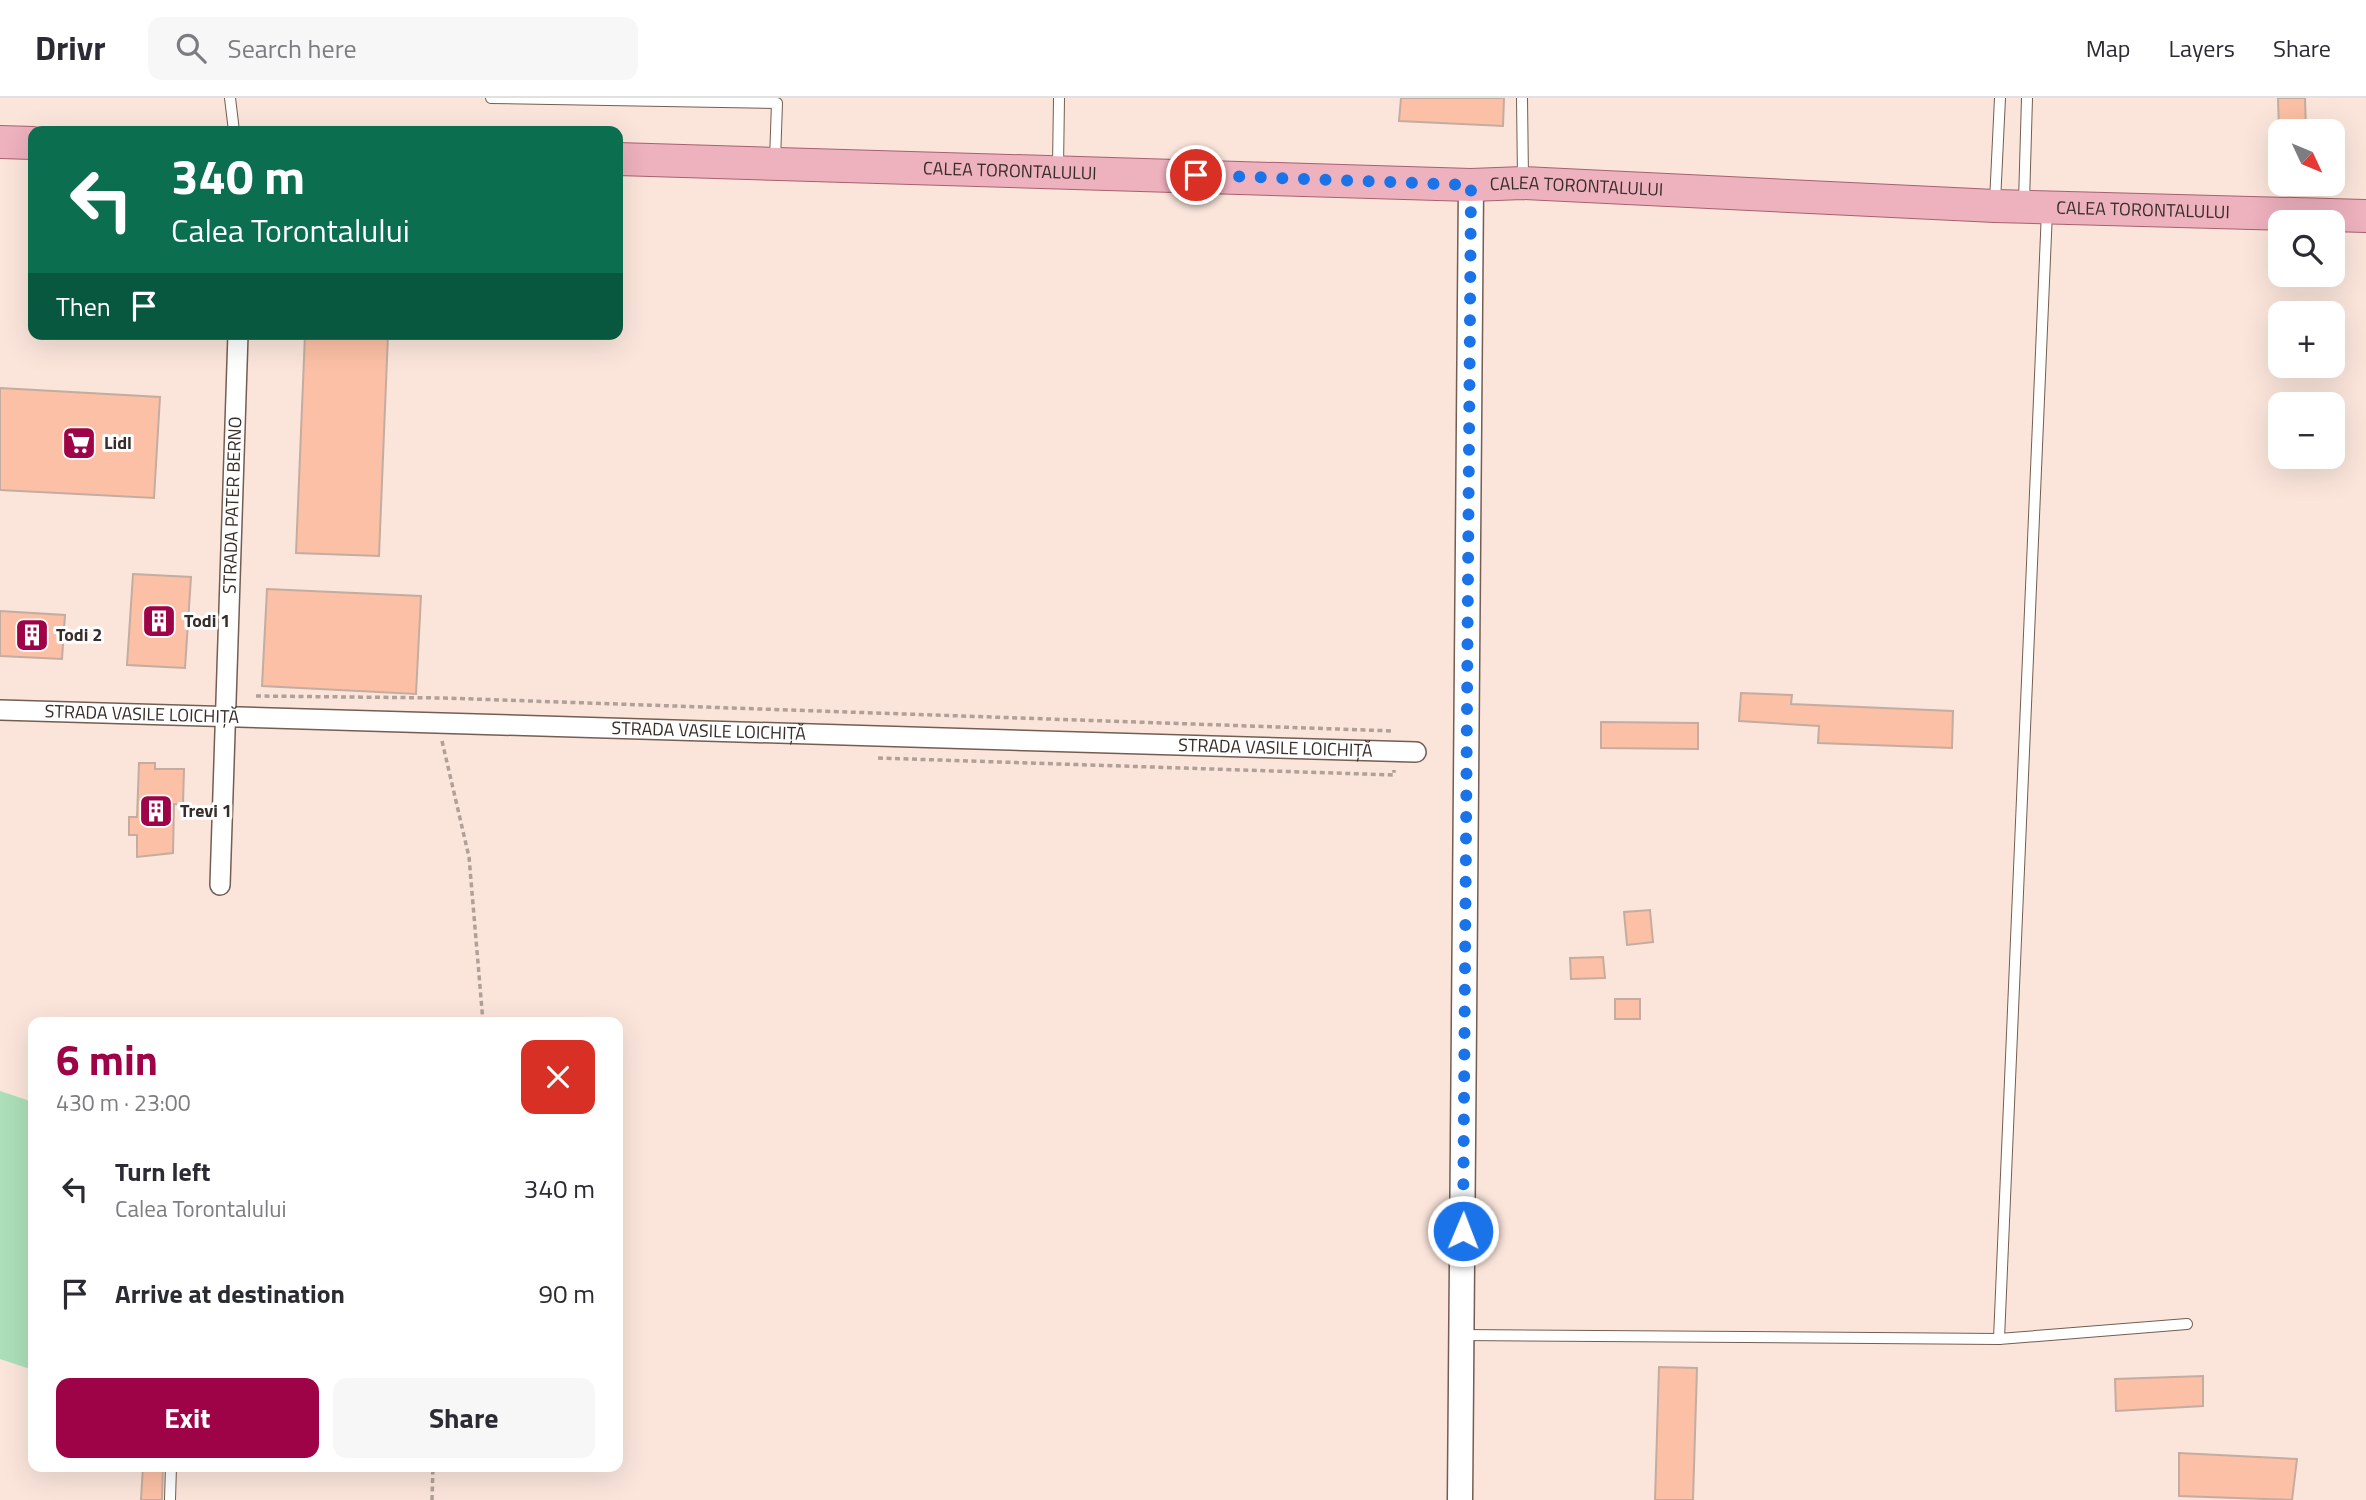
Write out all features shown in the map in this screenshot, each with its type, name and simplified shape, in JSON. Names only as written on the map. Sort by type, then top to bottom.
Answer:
[{"type":"main road","points":[[0,142],[28,143]]},
{"type":"main road","name":"CALEA TORONTALULUI","points":[[623,159],[1471,185],[1523,183],[2022,206],[2365,214]]},
{"type":"street","points":[[1460,1500],[1471,185]]},
{"type":"street","name":"STRADA PATER BERNO","points":[[220,885],[238,340]]},
{"type":"street","name":"STRADA VASILE LOICHIȚĂ","points":[[0,710],[1416,752]]},
{"type":"lane","points":[[230,98],[233,126]]},
{"type":"lane","points":[[491,98],[777,103],[775,163]]},
{"type":"lane","points":[[1058,171],[1059,98]]},
{"type":"lane","points":[[1522,98],[1523,183]]},
{"type":"lane","points":[[2000,98],[2022,206]]},
{"type":"lane","points":[[1999,1339],[2022,206],[2027,98]]},
{"type":"lane","points":[[1462,1335],[1999,1339],[2187,1324]]},
{"type":"lane","points":[[170,1500],[171,1472]]},
{"type":"path","points":[[443,723],[442,743],[469,857],[483,1017]]},
{"type":"path","points":[[432,1500],[433,1472]]},
{"type":"green space","points":[[0,1091],[28,1100],[28,1368],[0,1359]]},
{"type":"building","points":[[1401,98],[1504,98],[1503,126],[1399,121]]},
{"type":"building","points":[[2278,98],[2305,98],[2306,119],[2279,119]]},
{"type":"building","points":[[305,340],[388,340],[379,556],[296,553]]},
{"type":"building","name":"Lidl","points":[[0,388],[160,397],[154,498],[0,490]]},
{"type":"building","name":"Todi 1","points":[[133,574],[191,577],[185,668],[127,665]]},
{"type":"building","points":[[267,589],[421,596],[416,694],[262,686]]},
{"type":"building","name":"Todi 2","points":[[0,611],[65,615],[62,659],[0,656]]},
{"type":"building","points":[[1741,693],[1792,695],[1791,704],[1953,711],[1952,748],[1818,743],[1819,726],[1739,721]]},
{"type":"building","points":[[1601,722],[1698,723],[1698,749],[1601,748]]},
{"type":"building","name":"Trevi 1","points":[[139,763],[155,763],[155,769],[184,769],[183,805],[174,804],[173,853],[137,857],[137,835],[129,835],[129,817],[137,817]]},
{"type":"building","points":[[1650,910],[1653,942],[1627,945],[1624,912]]},
{"type":"building","points":[[1603,957],[1605,978],[1571,979],[1570,958]]},
{"type":"building","points":[[1615,999],[1640,999],[1640,1019],[1615,1019]]},
{"type":"building","points":[[1659,1367],[1697,1368],[1693,1500],[1655,1500]]},
{"type":"building","points":[[2203,1376],[2203,1406],[2116,1411],[2115,1379]]},
{"type":"building","points":[[2179,1453],[2297,1459],[2292,1500],[2179,1496]]},
{"type":"building","points":[[143,1472],[163,1472],[162,1500],[141,1500]]},
{"type":"place","name":"Lidl","points":[[79,443]]},
{"type":"place","name":"Todi 1","points":[[159,621]]},
{"type":"place","name":"Todi 2","points":[[32,635]]},
{"type":"place","name":"Trevi 1","points":[[156,811]]},
{"type":"route","points":[[1196,175],[1471,185],[1463,1231]]}]
